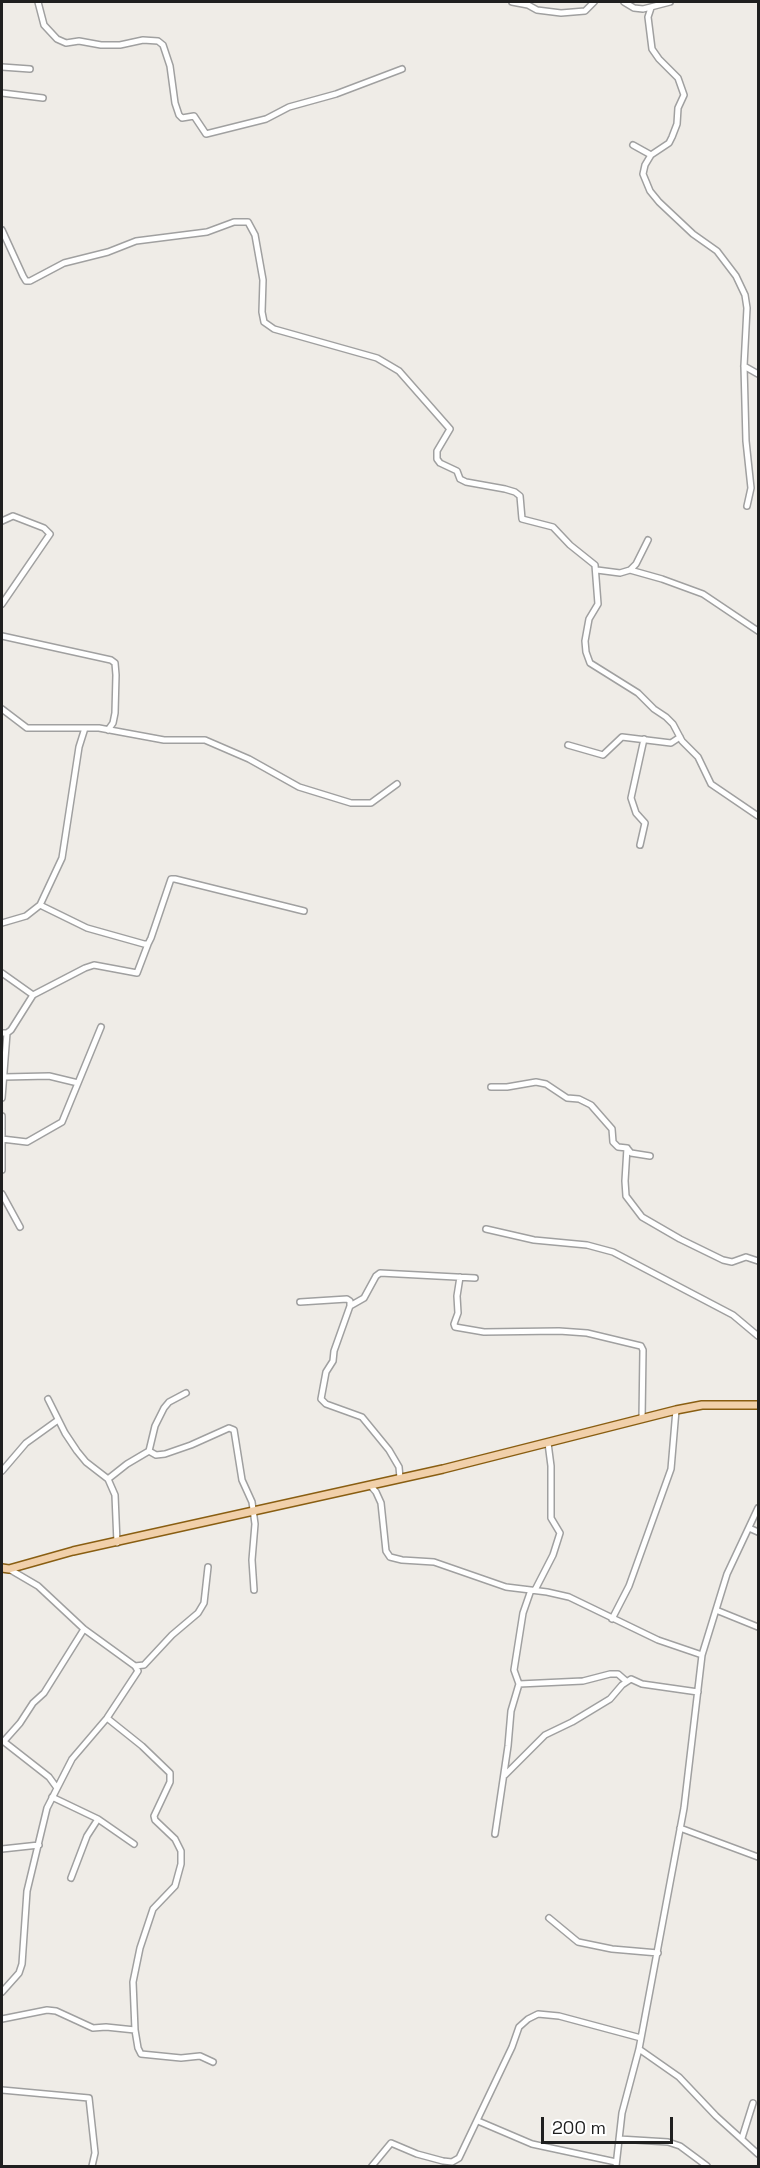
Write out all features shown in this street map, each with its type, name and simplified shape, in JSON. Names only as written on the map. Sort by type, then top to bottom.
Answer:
[{"type":"main road","points":[[5,1568],[400,1478],[676,1410],[702,1405],[759,1406]]},
{"type":"street","points":[[38,2],[44,25],[57,39],[66,43],[79,41],[101,45],[120,45],[143,40],[158,41],[163,45],[170,66],[179,116],[182,118],[194,116],[206,134],[266,118],[289,107],[336,94],[402,69]]},
{"type":"street","points":[[512,2],[528,5],[537,10],[561,13],[585,11],[594,2]]},
{"type":"street","points":[[624,2],[634,8],[651,8],[670,2]]},
{"type":"street","points":[[651,8],[648,17],[652,49],[659,60],[678,78],[684,91],[672,137],[669,143],[651,155],[643,174],[650,191],[659,202],[693,234],[717,251],[741,285],[747,308],[744,366],[747,455],[751,488],[747,506]]},
{"type":"street","points":[[2,67],[30,69]]},
{"type":"street","points":[[2,93],[43,98]]},
{"type":"street","points":[[633,145],[651,155]]},
{"type":"street","points":[[2,230],[23,276],[26,281],[30,281],[64,263],[136,241],[207,232],[234,222],[248,222],[253,229],[256,241],[263,280],[262,317],[268,326],[308,340],[377,358],[399,371],[450,429],[437,451],[440,464],[456,471],[463,481],[506,489],[517,494],[520,496],[522,519],[553,527],[570,545],[595,565],[598,604],[589,619],[585,641],[590,663],[638,693],[654,709],[669,719],[680,737],[698,757],[711,784],[759,816]]},
{"type":"street","points":[[744,366],[759,374]]},
{"type":"street","points":[[2,521],[13,516],[44,528],[50,534],[2,604]]},
{"type":"street","points":[[630,570],[636,564],[648,540]]},
{"type":"street","points":[[597,570],[612,573],[630,570],[703,594],[759,631]]},
{"type":"street","points":[[2,636],[111,660],[115,663],[116,713],[108,730]]},
{"type":"street","points":[[2,709],[27,728],[85,728],[164,740],[205,740],[249,759],[299,788],[314,790],[351,803],[371,803],[397,784]]},
{"type":"street","points":[[2,923],[26,916],[40,905],[62,858],[79,747],[85,728]]},
{"type":"street","points":[[568,745],[603,755],[622,737],[671,743],[680,737]]},
{"type":"street","points":[[640,845],[645,823],[636,813],[631,798],[644,739]]},
{"type":"street","points":[[2,1098],[4,1033],[16,1024],[33,995],[91,965],[137,973],[171,879],[304,912]]},
{"type":"street","points":[[40,905],[87,928],[148,944]]},
{"type":"street","points":[[2,973],[33,995]]},
{"type":"street","points":[[2,1139],[27,1142],[58,1125],[64,1118],[101,1027]]},
{"type":"street","points":[[4,1077],[49,1076],[78,1083]]},
{"type":"street","points":[[491,1087],[541,1082],[567,1098],[583,1100],[596,1110],[612,1130],[613,1142],[618,1147],[627,1148],[631,1153],[650,1155]]},
{"type":"street","points":[[2,1116],[2,1170]]},
{"type":"street","points":[[627,1148],[626,1196],[642,1217],[664,1231],[723,1260],[732,1262],[749,1258],[759,1261]]},
{"type":"street","points":[[2,1194],[20,1227]]},
{"type":"street","points":[[486,1229],[534,1240],[587,1245],[613,1252],[734,1316],[759,1336]]},
{"type":"street","points":[[350,1306],[364,1298],[380,1273],[475,1278]]},
{"type":"street","points":[[460,1277],[457,1296],[458,1313],[454,1324],[456,1327],[484,1332],[587,1333],[642,1346],[644,1350],[642,1419]]},
{"type":"street","points":[[300,1302],[347,1299],[350,1301],[333,1361],[326,1372],[321,1399],[330,1406],[362,1416],[389,1450],[399,1467],[400,1478]]},
{"type":"street","points":[[108,1479],[149,1451],[155,1426],[164,1408],[169,1402],[186,1393]]},
{"type":"street","points":[[48,1399],[65,1433],[86,1462],[108,1479],[115,1495],[117,1543]]},
{"type":"street","points":[[612,1619],[629,1586],[671,1469],[676,1410]]},
{"type":"street","points":[[2,1472],[26,1443],[58,1420]]},
{"type":"street","points":[[149,1451],[156,1455],[165,1454],[191,1446],[229,1428],[233,1429],[242,1480],[252,1502],[255,1524],[252,1560],[254,1590]]},
{"type":"street","points":[[495,1834],[511,1711],[519,1684],[514,1670],[523,1613],[533,1590],[553,1556],[560,1533],[551,1518],[551,1466],[548,1443]]},
{"type":"street","points":[[370,1485],[381,1503],[386,1551],[390,1557],[434,1562],[506,1587],[569,1597],[658,1640],[702,1655]]},
{"type":"street","points":[[478,2121],[532,2144],[616,2164],[622,2114],[639,2049],[680,1828],[695,1726],[702,1655],[727,1574],[759,1508]]},
{"type":"street","points":[[749,1528],[759,1532]]},
{"type":"street","points":[[135,1666],[144,1665],[172,1635],[198,1613],[204,1603],[208,1567]]},
{"type":"street","points":[[3,1987],[19,1973],[22,1964],[27,1891],[44,1815],[72,1759],[107,1718],[138,1671],[135,1666],[84,1629],[38,1586],[5,1568]]},
{"type":"street","points":[[716,1610],[758,1626]]},
{"type":"street","points":[[57,1788],[49,1777],[3,1740],[44,1693],[84,1629]]},
{"type":"street","points":[[519,1684],[583,1681],[610,1674],[618,1674],[626,1681]]},
{"type":"street","points":[[504,1776],[545,1735],[610,1699],[626,1681],[631,1679],[642,1684],[698,1692]]},
{"type":"street","points":[[107,1718],[142,1746],[170,1773],[170,1782],[154,1816],[155,1820],[176,1839],[181,1851],[181,1864],[175,1886],[153,1909],[140,1948],[133,1983],[138,2048],[141,2054],[181,2058],[200,2056],[213,2062]]},
{"type":"street","points":[[52,1797],[98,1819],[134,1844]]},
{"type":"street","points":[[72,1878],[87,1836],[98,1819]]},
{"type":"street","points":[[680,1828],[759,1857]]},
{"type":"street","points":[[2,1849],[39,1845]]},
{"type":"street","points":[[549,1918],[578,1942],[612,1949],[658,1953]]},
{"type":"street","points":[[2,2019],[52,2010],[93,2028],[135,2030]]},
{"type":"street","points":[[372,2166],[391,2143],[417,2154],[448,2162],[455,2161],[478,2121],[483,2104],[512,2047],[519,2027],[538,2014],[559,2016],[641,2038]]},
{"type":"street","points":[[639,2049],[679,2078],[716,2116],[759,2154]]},
{"type":"street","points":[[2,2090],[89,2097],[95,2153],[92,2166]]},
{"type":"street","points":[[742,2138],[753,2103]]},
{"type":"street","points":[[619,2139],[668,2142],[680,2146],[707,2166]]}]
